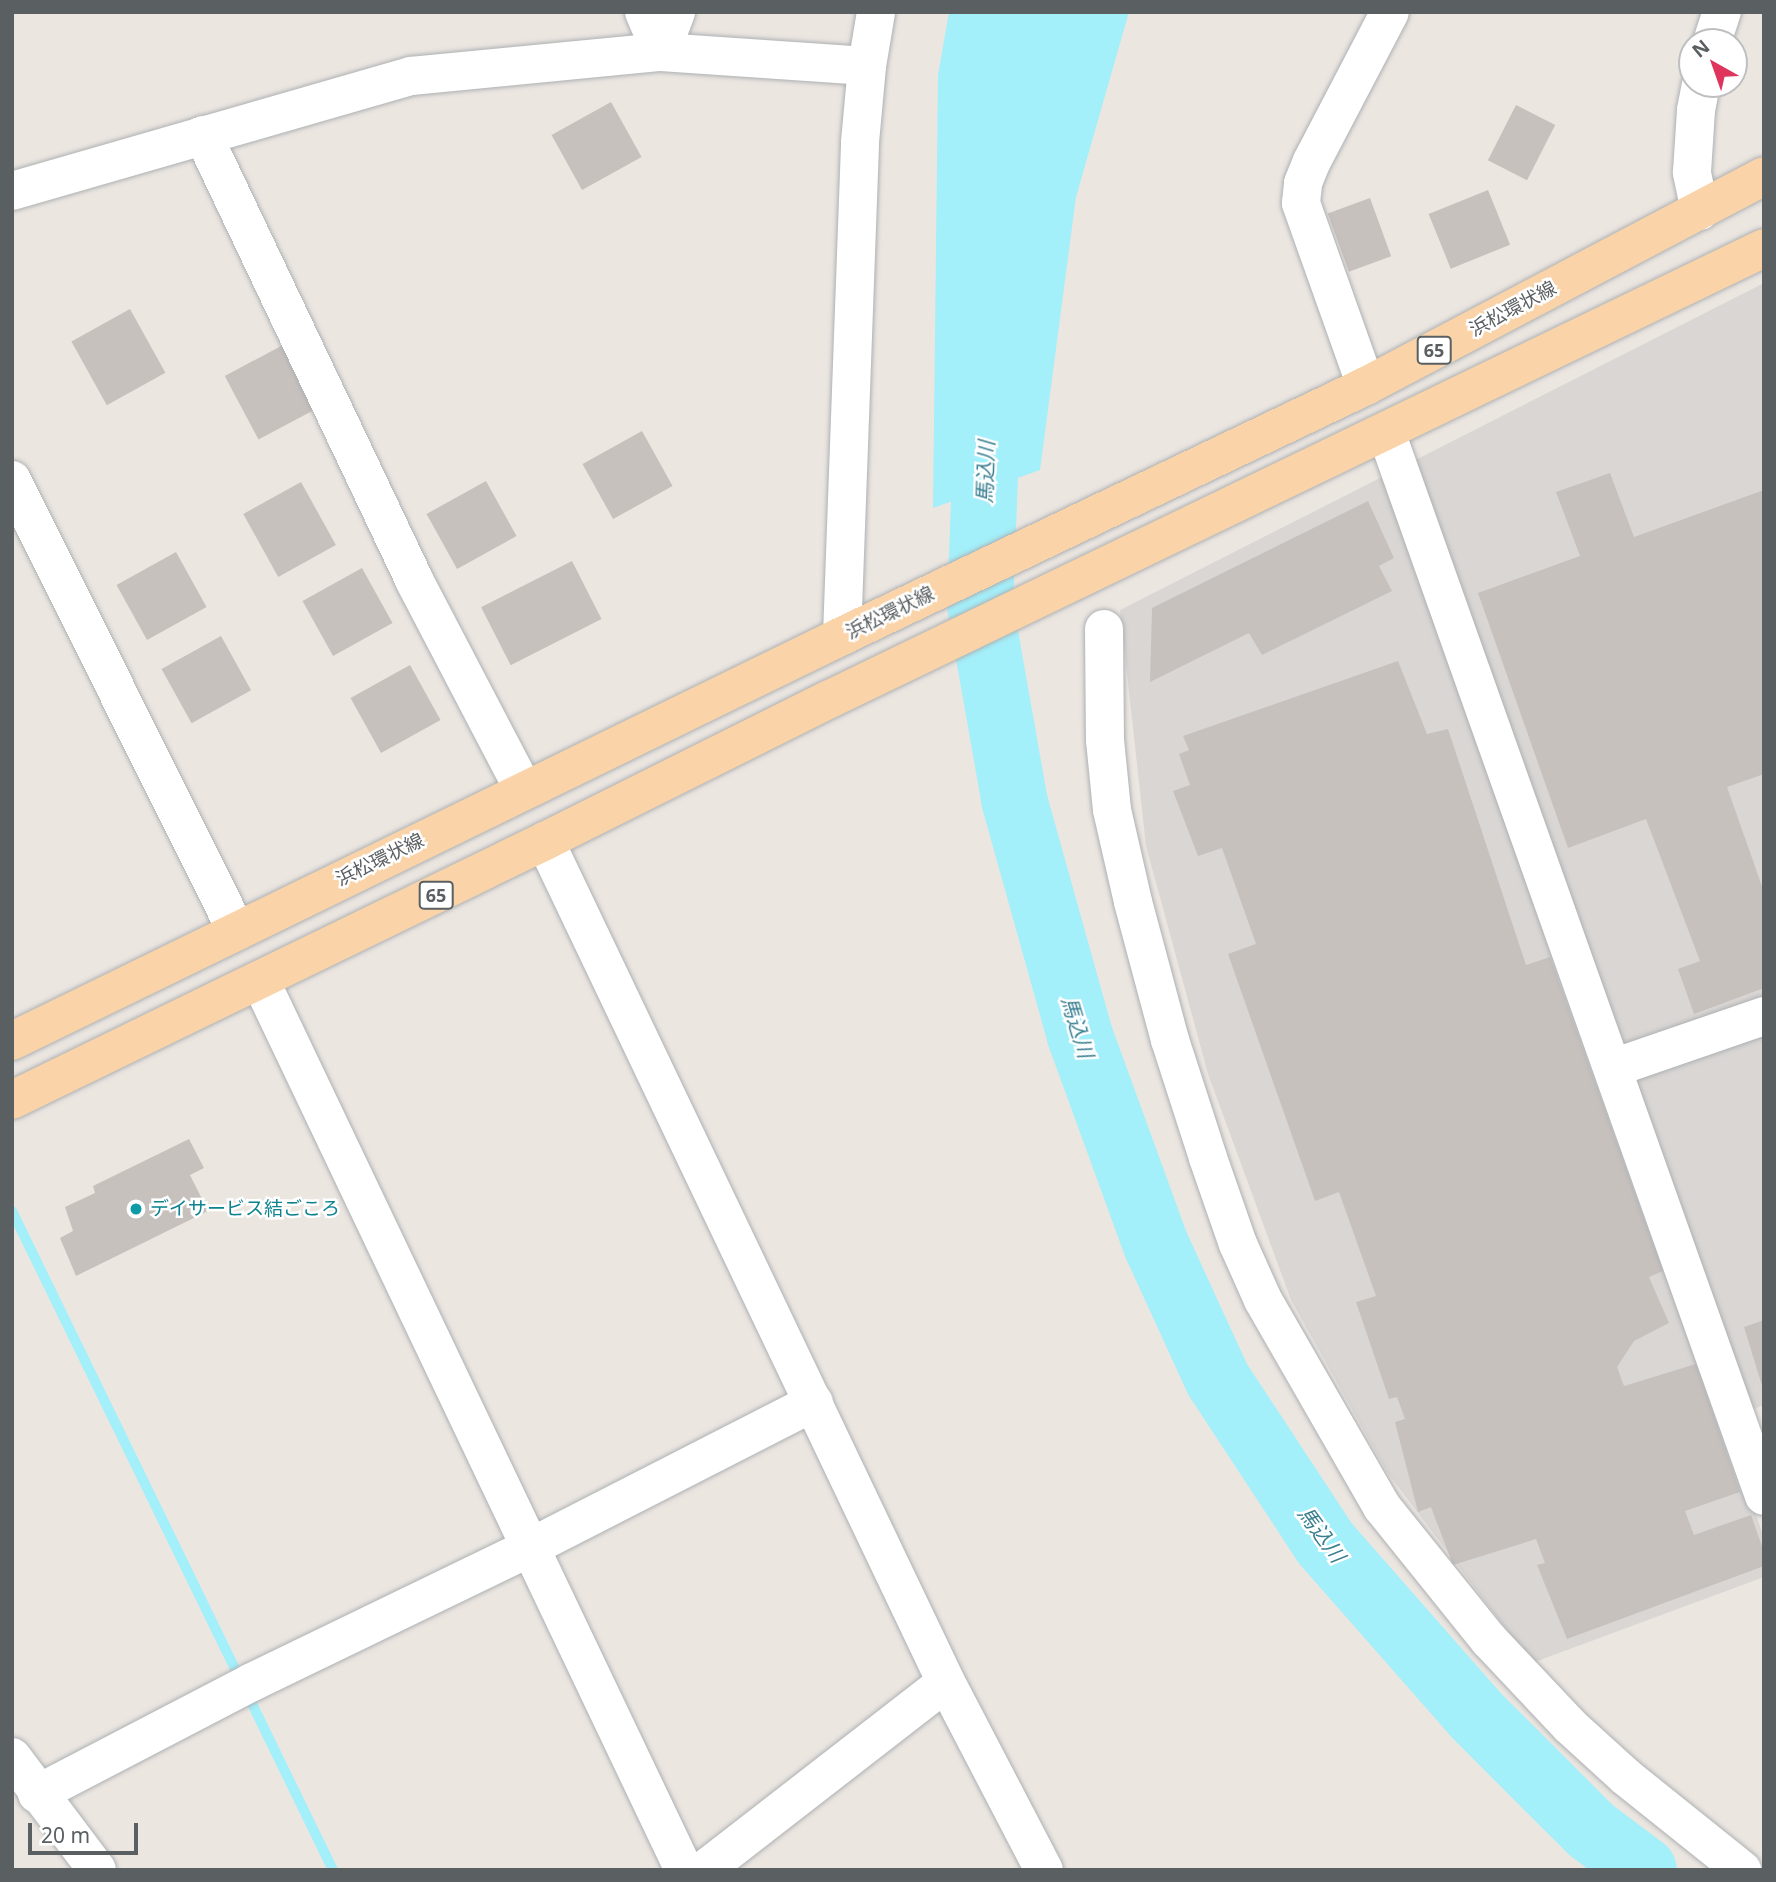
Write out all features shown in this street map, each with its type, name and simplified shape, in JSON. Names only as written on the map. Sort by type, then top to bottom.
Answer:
[{"type":"main road","name":"浜松環状線","points":[[12,1041],[524,790],[1366,386],[1764,176]]},
{"type":"main road","name":"65","points":[[12,1100],[260,981],[857,686],[1764,248]]},
{"type":"street","points":[[644,12],[662,52]]},
{"type":"street","points":[[662,52],[676,12]]},
{"type":"street","points":[[847,634],[860,142],[867,66],[876,12]]},
{"type":"street","points":[[1366,386],[1301,203],[1303,183],[1312,160],[1390,12]]},
{"type":"street","points":[[12,191],[411,76],[662,52],[867,66]]},
{"type":"street","points":[[1699,98],[1692,172],[1700,211]]},
{"type":"street","points":[[203,135],[414,580],[524,790]]},
{"type":"street","points":[[1386,432],[1764,1496]]},
{"type":"street","points":[[12,480],[236,930]]},
{"type":"street","points":[[1104,629],[1105,740],[1112,810],[1133,902],[1170,1040],[1208,1158],[1238,1244],[1262,1300],[1381,1507],[1489,1640],[1570,1726],[1626,1777],[1742,1870]]},
{"type":"street","points":[[545,841],[946,1682],[1044,1870]]},
{"type":"street","points":[[260,981],[684,1870]]},
{"type":"street","points":[[1613,1068],[1764,1016]]},
{"type":"street","points":[[37,1794],[240,1688],[529,1548],[814,1402]]},
{"type":"street","points":[[704,1870],[946,1682]]},
{"type":"street","points":[[12,1757],[37,1794],[97,1870]]},
{"type":"shaded area","points":[[1764,283],[1764,1405],[1724,1420],[1764,1538],[1764,1577],[1532,1663],[1387,1472],[1291,1300],[1208,1074],[1146,846],[1120,610]]},
{"type":"water","points":[[949,12],[1129,12],[1076,197],[1040,470],[933,508],[938,75]]},
{"type":"building","points":[[611,102],[642,157],[582,190],[552,135]]},
{"type":"building","points":[[1516,105],[1555,125],[1527,180],[1488,160]]},
{"type":"building","points":[[1488,190],[1510,245],[1451,269],[1429,214]]},
{"type":"building","points":[[1370,198],[1391,256],[1349,272],[1328,213]]},
{"type":"building","points":[[130,309],[165,373],[107,405],[71,341]]},
{"type":"building","points":[[283,345],[317,409],[259,440],[225,376]]},
{"type":"building","points":[[642,431],[673,486],[613,519],[583,464]]},
{"type":"building","points":[[1610,473],[1634,537],[1764,490],[1764,774],[1727,787],[1764,892],[1764,988],[1694,1014],[1678,969],[1700,961],[1646,819],[1568,848],[1478,593],[1580,556],[1556,492]]},
{"type":"building","points":[[486,481],[517,536],[457,569],[427,514]]},
{"type":"building","points":[[301,482],[336,545],[278,577],[243,514]]},
{"type":"building","points":[[1368,501],[1394,558],[1379,566],[1392,591],[1262,655],[1249,633],[1150,682],[1152,608]]},
{"type":"building","points":[[176,552],[207,607],[147,640],[117,585]]},
{"type":"building","points":[[572,561],[602,619],[511,665],[481,607]]},
{"type":"building","points":[[362,568],[393,623],[333,656],[303,601]]},
{"type":"building","points":[[221,636],[251,690],[192,723],[162,669]]},
{"type":"building","points":[[1398,661],[1427,734],[1448,729],[1526,965],[1550,957],[1663,1271],[1649,1277],[1669,1323],[1634,1341],[1617,1367],[1624,1386],[1696,1364],[1740,1492],[1685,1511],[1694,1535],[1751,1515],[1764,1552],[1764,1566],[1567,1639],[1537,1565],[1545,1563],[1536,1539],[1453,1565],[1431,1507],[1418,1512],[1395,1422],[1405,1419],[1397,1397],[1389,1399],[1356,1302],[1376,1296],[1339,1192],[1315,1201],[1228,954],[1256,944],[1222,848],[1198,856],[1173,791],[1190,785],[1179,754],[1189,750],[1183,736]]},
{"type":"building","points":[[410,665],[441,720],[381,753],[351,698]]},
{"type":"building","name":"デイサービス結ごころ","points":[[189,1139],[204,1168],[190,1175],[208,1211],[76,1276],[60,1238],[73,1231],[65,1207],[95,1193],[93,1186]]},
{"type":"building","points":[[1764,1320],[1764,1389],[1763,1389],[1744,1327]]},
{"type":"waterway","name":"馬込川","points":[[988,399],[980,605],[1015,803],[1080,1036],[1157,1247],[1218,1380],[1325,1543],[1476,1715],[1591,1830],[1644,1870]]},
{"type":"waterway","points":[[12,1211],[333,1870]]},
{"type":"place","name":"デイサービス結ごころ","points":[[136,1209]]}]
